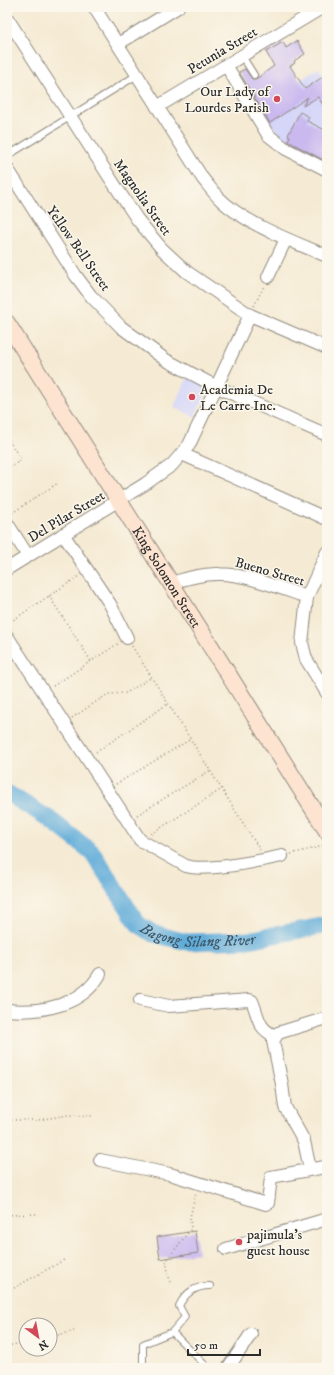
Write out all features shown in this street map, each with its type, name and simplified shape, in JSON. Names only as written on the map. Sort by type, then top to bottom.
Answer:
[{"type":"street","points":[[94,7],[203,179],[219,198],[240,214],[286,239],[327,256]]},
{"type":"street","points":[[118,44],[178,7]]},
{"type":"street","name":"Petunia Street","points":[[157,107],[323,7]]},
{"type":"street","name":"Magnolia Street","points":[[7,18],[137,219],[162,249],[187,272],[250,315],[327,348]]},
{"type":"street","points":[[226,65],[268,135],[286,149],[327,170]]},
{"type":"street","name":"Yellow Bell Street","points":[[7,168],[76,276],[91,296],[121,327],[166,360],[215,386],[327,435]]},
{"type":"street","points":[[268,277],[286,239]]},
{"type":"street","name":"Del Pilar Street","points":[[7,569],[160,474],[182,454],[200,423],[215,386],[250,315]]},
{"type":"street","name":"King Solomon Street","points":[[7,323],[327,831]]},
{"type":"street","points":[[182,454],[327,519]]},
{"type":"street","points":[[9,518],[28,556]]},
{"type":"street","points":[[63,534],[110,604],[127,638]]},
{"type":"street","points":[[307,598],[327,552]]},
{"type":"street","name":"Bueno Street","points":[[171,583],[188,578],[220,574],[233,575],[307,598],[302,643],[306,659],[327,693]]},
{"type":"street","points":[[7,636],[140,840],[186,866],[193,867],[227,866],[282,856]]},
{"type":"street","points":[[7,1010],[38,1009],[76,1000],[94,984],[100,974]]},
{"type":"street","points":[[140,1000],[169,1006],[249,1000],[252,1001],[259,1022],[265,1032],[275,1036]]},
{"type":"street","points":[[310,1169],[304,1141],[284,1103],[274,1041],[275,1036],[278,1033],[327,1018]]},
{"type":"street","points":[[100,1160],[145,1168],[266,1204],[268,1203],[270,1177],[325,1167]]},
{"type":"street","points":[[226,1249],[327,1219]]},
{"type":"street","points":[[228,1368],[251,1334]]},
{"type":"lane","points":[[242,56],[254,75]]},
{"type":"lane","points":[[7,156],[137,75]]},
{"type":"lane","points":[[143,1368],[143,1344],[172,1332],[185,1317],[178,1306],[182,1300],[197,1288],[210,1286]]},
{"type":"lane","points":[[172,1332],[208,1368]]},
{"type":"path","points":[[250,315],[268,277]]},
{"type":"path","points":[[7,437],[22,460],[7,469]]},
{"type":"path","points":[[9,518],[58,483]]},
{"type":"path","points":[[7,624],[87,570]]},
{"type":"path","points":[[49,596],[92,661]]},
{"type":"path","points":[[43,692],[127,638],[266,860]]},
{"type":"path","points":[[63,723],[108,694],[126,693],[152,677]]},
{"type":"path","points":[[86,758],[169,704]]},
{"type":"path","points":[[107,790],[191,739]]},
{"type":"path","points":[[128,821],[210,770]]},
{"type":"path","points":[[140,840],[222,789]]},
{"type":"path","points":[[282,856],[327,845]]},
{"type":"path","points":[[7,1120],[38,1120],[68,1115],[94,1116]]},
{"type":"path","points":[[170,1282],[166,1261],[191,1229],[190,1217],[198,1183]]},
{"type":"path","points":[[7,1215],[37,1214]]},
{"type":"path","points":[[7,1292],[64,1260]]},
{"type":"path","points":[[58,1335],[74,1331]]},
{"type":"path","points":[[7,1346],[18,1344]]},
{"type":"shaded area","points":[[319,68],[327,81],[327,163],[286,144],[270,123],[299,81]]},
{"type":"shaded area","name":"Academia De Le Carre Inc.","points":[[188,376],[210,386],[195,417],[174,407]]},
{"type":"building","points":[[297,41],[305,54],[294,61],[295,63],[290,66],[305,89],[324,76],[327,81],[327,111],[318,97],[303,106],[308,97],[270,123],[239,72],[245,69],[252,79],[256,79],[274,66],[266,52],[283,42],[286,48]]},
{"type":"building","points":[[300,112],[309,117],[307,121],[327,131],[327,162],[288,141],[290,136],[288,135]]},
{"type":"building","points":[[195,1231],[198,1253],[160,1259],[157,1237]]},
{"type":"waterway","name":"Bagong Silang River","points":[[7,793],[48,818],[92,852],[138,924],[154,934],[187,942],[248,940],[327,925]]},
{"type":"place","name":"Our Lady of Lourdes Parish","points":[[277,99]]},
{"type":"place","name":"Academia De Le Carre Inc.","points":[[192,397]]},
{"type":"place","name":"pajimula's guest house","points":[[239,1242]]}]
